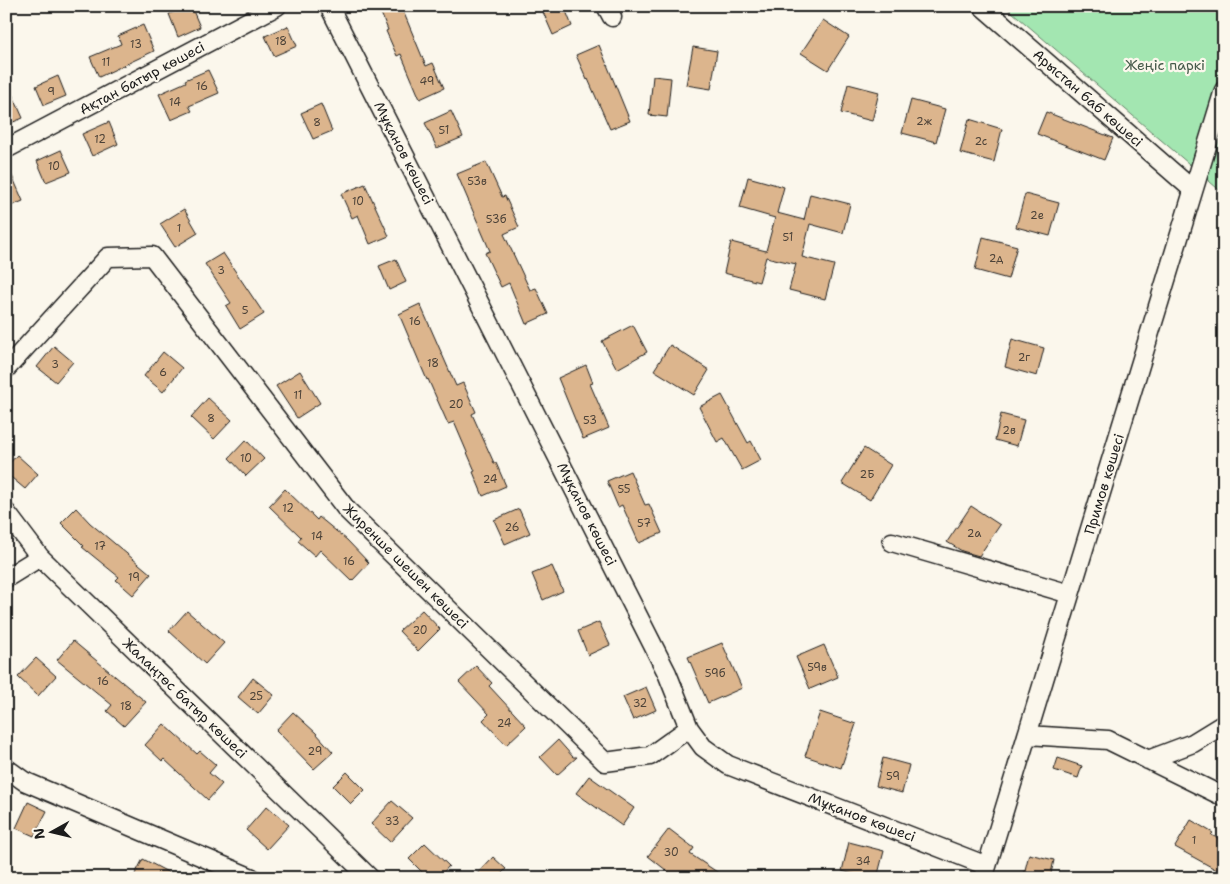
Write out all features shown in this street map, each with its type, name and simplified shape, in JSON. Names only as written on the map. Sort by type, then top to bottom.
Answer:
[{"type":"street","name":"Ақтан батыр көшесі","points":[[6,150],[277,6]]},
{"type":"street","name":"Мұқанов көшесі","points":[[330,6],[667,673],[688,728],[703,747],[728,765],[985,872]]},
{"type":"street","name":"Арыстан баб көшесі","points":[[982,6],[1193,190]]},
{"type":"street","name":"Примов көшесі","points":[[985,872],[1224,90]]},
{"type":"street","name":"Жиренше шешен көшесі","points":[[6,369],[108,257],[152,256],[348,510],[605,762],[650,756],[688,728]]},
{"type":"street","name":"Жалаңтөс батыр көшесі","points":[[6,512],[40,557],[370,878]]},
{"type":"street","points":[[892,542],[1070,594]]},
{"type":"street","points":[[6,578],[40,557]]},
{"type":"street","points":[[1148,760],[1193,743],[1224,724]]},
{"type":"street","points":[[1027,735],[1108,740],[1224,797]]},
{"type":"street","points":[[6,768],[24,781],[252,878]]},
{"type":"green space","name":"Жеңіс паркі","points":[[1005,6],[1224,6],[1224,194]]},
{"type":"building","points":[[191,6],[200,27],[178,37],[169,14]]},
{"type":"building","points":[[378,6],[401,6],[426,66],[433,63],[444,88],[420,99],[401,54],[397,56]]},
{"type":"building","points":[[557,6],[564,6],[572,26],[553,35],[543,12]]},
{"type":"building","points":[[823,20],[849,37],[828,70],[801,53]]},
{"type":"building","points":[[143,25],[154,51],[99,77],[90,57],[121,44],[118,36]]},
{"type":"building","points":[[288,26],[297,46],[274,56],[265,36]]},
{"type":"building","points":[[599,45],[630,121],[610,129],[576,55]]},
{"type":"building","points":[[693,47],[717,51],[711,89],[686,85]]},
{"type":"building","points":[[208,70],[219,93],[189,106],[192,111],[171,120],[159,94]]},
{"type":"building","points":[[58,76],[66,96],[44,105],[36,86]]},
{"type":"building","points":[[653,76],[671,78],[667,117],[649,115]]},
{"type":"building","points":[[6,80],[23,118],[6,125]]},
{"type":"building","points":[[848,84],[879,92],[872,121],[841,113]]},
{"type":"building","points":[[911,100],[945,109],[936,142],[902,133]]},
{"type":"building","points":[[321,104],[332,131],[313,139],[301,113]]},
{"type":"building","points":[[451,111],[463,137],[437,148],[425,123]]},
{"type":"building","points":[[1046,112],[1113,138],[1104,160],[1037,134]]},
{"type":"building","points":[[969,119],[1002,129],[994,162],[960,153]]},
{"type":"building","points":[[109,122],[118,144],[92,156],[82,134]]},
{"type":"building","points":[[61,150],[71,172],[46,182],[37,161]]},
{"type":"building","points":[[6,162],[23,201],[6,208]]},
{"type":"building","points":[[486,162],[502,197],[505,196],[519,227],[504,234],[530,290],[536,288],[548,314],[526,324],[509,283],[501,287],[485,253],[490,251],[457,174]]},
{"type":"building","points":[[748,177],[784,187],[777,213],[804,220],[810,194],[850,204],[843,233],[810,224],[802,257],[834,265],[825,299],[789,290],[796,264],[766,257],[759,282],[724,273],[731,242],[766,251],[775,218],[740,208]]},
{"type":"building","points":[[365,184],[389,236],[370,244],[358,215],[352,218],[341,194]]},
{"type":"building","points":[[1025,194],[1059,203],[1050,236],[1016,227]]},
{"type":"building","points":[[184,209],[198,233],[175,247],[160,224]]},
{"type":"building","points":[[983,237],[1017,246],[1008,279],[975,270]]},
{"type":"building","points":[[223,253],[264,314],[240,329],[226,306],[231,303],[205,264]]},
{"type":"building","points":[[396,259],[406,282],[389,290],[379,266]]},
{"type":"building","points":[[420,304],[456,386],[463,383],[476,412],[472,414],[506,486],[483,496],[473,472],[475,471],[454,422],[448,424],[399,314]]},
{"type":"building","points":[[633,325],[647,352],[617,369],[602,341]]},
{"type":"building","points":[[1012,339],[1044,348],[1037,376],[1005,367]]},
{"type":"building","points":[[670,345],[709,370],[694,395],[654,370]]},
{"type":"building","points":[[54,346],[73,362],[56,382],[37,367]]},
{"type":"building","points":[[163,352],[182,368],[163,392],[144,376]]},
{"type":"building","points":[[586,365],[593,383],[590,384],[609,428],[583,439],[558,378]]},
{"type":"building","points":[[300,371],[320,403],[297,418],[276,386]]},
{"type":"building","points":[[722,395],[748,443],[751,441],[761,460],[742,470],[724,438],[717,442],[699,407]]},
{"type":"building","points":[[208,398],[232,420],[214,439],[191,417]]},
{"type":"building","points":[[1001,414],[1024,420],[1017,446],[995,440]]},
{"type":"building","points":[[246,440],[264,459],[246,476],[229,458]]},
{"type":"building","points":[[864,448],[891,465],[870,500],[842,483]]},
{"type":"building","points":[[17,455],[38,474],[25,489],[6,473],[6,467]]},
{"type":"building","points":[[630,471],[645,505],[649,504],[662,533],[639,543],[622,505],[618,507],[607,481]]},
{"type":"building","points":[[285,489],[317,520],[319,517],[347,540],[369,563],[352,581],[320,550],[315,556],[298,541],[301,537],[269,506]]},
{"type":"building","points":[[971,506],[1000,525],[979,556],[962,551],[947,542]]},
{"type":"building","points":[[76,508],[90,523],[151,574],[133,595],[116,580],[119,577],[82,547],[84,546],[61,523]]},
{"type":"building","points":[[519,509],[530,533],[505,544],[494,520]]},
{"type":"building","points":[[552,566],[563,591],[543,600],[532,574]]},
{"type":"building","points":[[422,610],[440,629],[418,651],[399,631]]},
{"type":"building","points":[[187,611],[224,643],[205,664],[169,631]]},
{"type":"building","points":[[599,622],[610,645],[588,655],[578,631]]},
{"type":"building","points":[[73,641],[146,702],[124,726],[107,711],[112,705],[57,660]]},
{"type":"building","points":[[722,643],[742,688],[708,703],[688,657]]},
{"type":"building","points":[[824,645],[838,677],[810,689],[796,657]]},
{"type":"building","points":[[36,658],[56,676],[38,696],[18,677]]},
{"type":"building","points":[[476,666],[492,683],[489,686],[526,726],[506,745],[483,720],[489,714],[459,682]]},
{"type":"building","points":[[253,678],[274,695],[258,714],[238,697]]},
{"type":"building","points":[[646,687],[656,710],[633,720],[623,697]]},
{"type":"building","points":[[293,712],[333,752],[314,769],[276,730]]},
{"type":"building","points":[[820,712],[856,724],[841,768],[805,756]]},
{"type":"building","points":[[164,724],[197,754],[200,751],[216,765],[209,773],[222,784],[208,800],[164,759],[162,761],[145,745]]},
{"type":"building","points":[[558,740],[573,757],[577,757],[557,775],[540,757]]},
{"type":"building","points":[[883,758],[909,765],[902,793],[876,786]]},
{"type":"building","points":[[1058,758],[1082,766],[1078,778],[1054,770]]},
{"type":"building","points":[[347,772],[365,790],[351,804],[333,786]]},
{"type":"building","points":[[589,776],[634,808],[622,826],[576,793]]},
{"type":"building","points":[[392,801],[412,818],[390,842],[371,824]]},
{"type":"building","points":[[28,802],[47,811],[34,836],[16,828]]},
{"type":"building","points":[[267,806],[289,825],[267,849],[246,830]]},
{"type":"building","points":[[1191,820],[1213,833],[1211,835],[1224,841],[1224,874],[1175,847]]},
{"type":"building","points":[[669,829],[694,848],[690,854],[726,878],[676,878],[648,856]]},
{"type":"building","points":[[849,842],[884,851],[877,878],[869,878],[842,871]]},
{"type":"building","points":[[425,843],[449,866],[438,878],[428,878],[409,859]]},
{"type":"building","points":[[1029,854],[1054,860],[1050,878],[1023,878]]},
{"type":"building","points":[[493,857],[506,869],[497,878],[473,878]]},
{"type":"building","points":[[143,859],[179,878],[133,878]]}]
